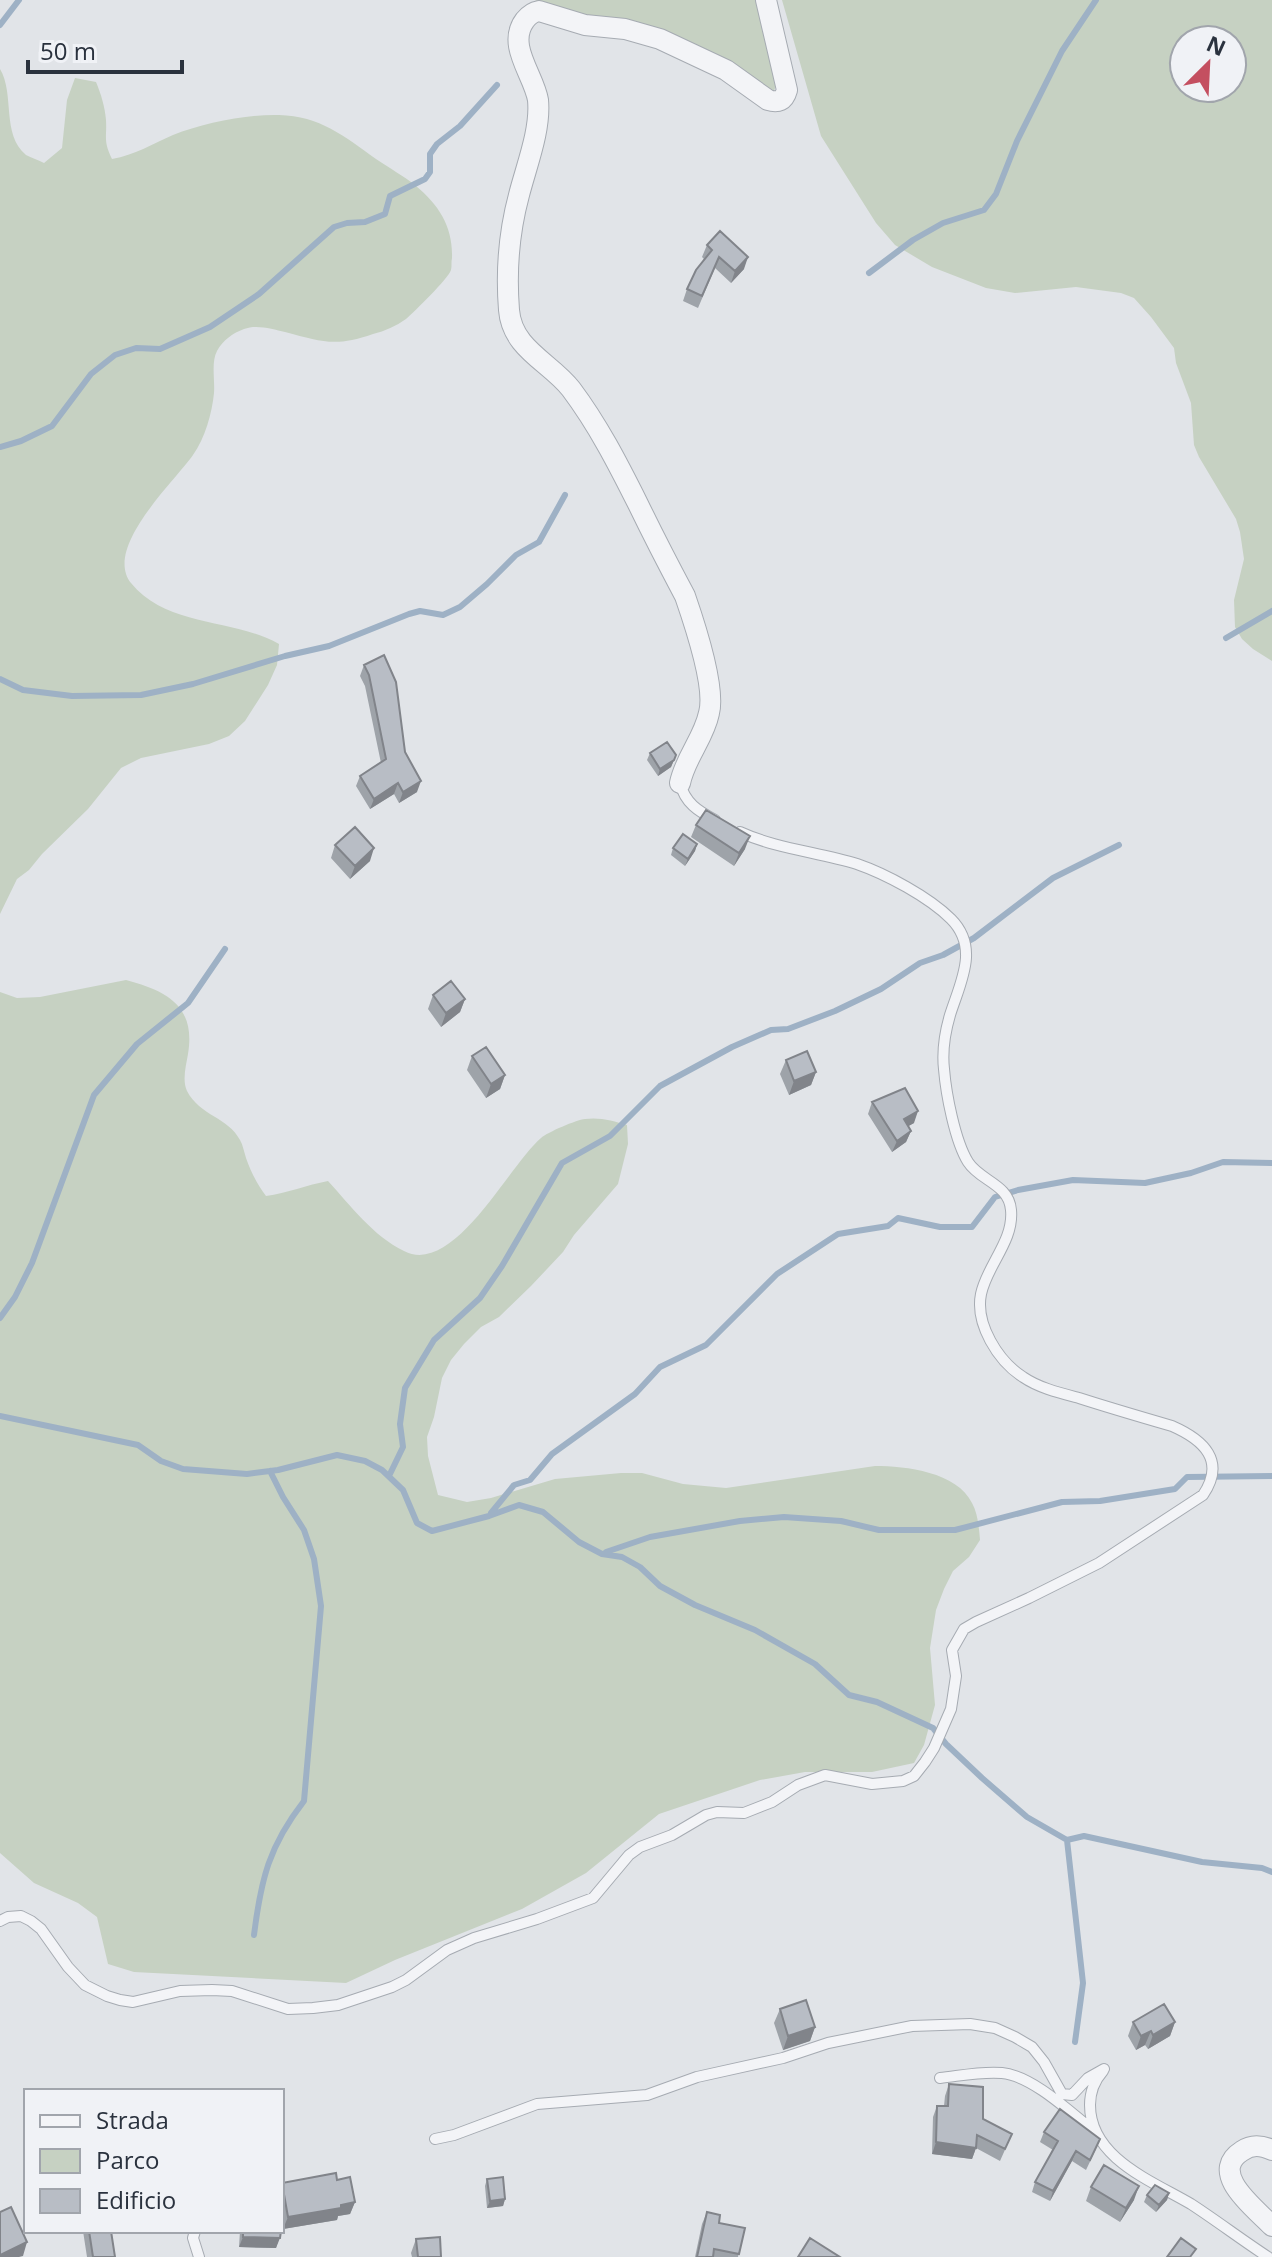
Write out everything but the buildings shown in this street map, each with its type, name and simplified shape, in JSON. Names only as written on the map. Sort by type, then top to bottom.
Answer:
[{"type":"street","points":[[680,783],[710,711],[708,682],[685,596],[614,454],[562,378],[544,365],[521,340],[513,329],[509,314],[512,226],[531,155],[538,102],[518,41],[523,22],[534,12],[546,12],[585,25],[625,29],[660,39],[726,70],[775,102],[785,97],[787,90],[766,0]]},
{"type":"street","points":[[1268,2142],[1237,2154],[1232,2161],[1230,2178],[1233,2186],[1272,2226]]},
{"type":"lane","points":[[680,783],[690,805],[722,824]]},
{"type":"lane","points":[[0,1921],[21,1916],[31,1921],[41,1929],[85,1985],[120,2000],[133,2002],[180,1991],[212,1990],[232,1991],[288,2009],[313,2008],[338,2005],[392,1987],[447,1950],[474,1938],[593,1898],[629,1855],[706,1815],[717,1812],[744,1813],[772,1802],[798,1785],[825,1775],[872,1784],[903,1781],[914,1776],[934,1748],[951,1709],[956,1676],[952,1650],[964,1629],[1099,1563],[1203,1495],[1213,1472],[1211,1457],[1203,1445],[1189,1434],[1172,1426],[1046,1388],[1022,1377],[1005,1361],[986,1330],[980,1305],[982,1292],[1010,1228],[1011,1212],[1010,1201],[1004,1191],[979,1175],[969,1164],[960,1146],[948,1094],[943,1066],[944,1042],[965,974],[967,956],[960,931],[951,919],[926,900],[889,878],[857,865],[782,846],[736,830]]},
{"type":"lane","points":[[435,2139],[461,2133],[537,2104],[647,2095],[697,2077],[783,2058],[828,2043],[912,2026],[970,2024],[995,2028],[1032,2047],[1062,2094],[1072,2095],[1088,2078],[1104,2069],[1097,2078],[1090,2099],[1091,2117],[1096,2132],[1110,2152],[1268,2257]]},
{"type":"lane","points":[[940,2078],[1001,2073],[1018,2077],[1096,2132]]},
{"type":"lane","points":[[194,2233],[199,2257]]},
{"type":"green space","points":[[535,0],[759,0],[778,79],[774,91],[738,73],[559,14]]},
{"type":"green space","points":[[782,0],[1272,0],[1272,661],[1242,639],[1235,627],[1234,600],[1244,559],[1240,532],[1236,519],[1194,445],[1191,403],[1176,363],[1174,348],[1134,298],[1121,293],[1076,287],[1015,293],[986,288],[932,267],[895,245],[876,223],[821,136]]},
{"type":"green space","points":[[0,69],[18,146],[26,155],[44,163],[62,148],[67,100],[75,78],[96,82],[104,105],[106,143],[112,159],[173,135],[225,120],[279,115],[319,123],[424,193],[438,209],[447,227],[452,258],[451,270],[438,288],[406,319],[386,330],[349,341],[329,342],[254,327],[236,333],[219,347],[214,360],[213,401],[204,433],[193,455],[133,534],[126,552],[125,569],[131,583],[163,608],[242,630],[279,644],[277,665],[245,721],[229,736],[209,744],[141,758],[121,768],[88,809],[17,879],[0,914]]},
{"type":"green space","points":[[126,980],[154,989],[183,1012],[189,1037],[185,1078],[187,1091],[199,1106],[235,1132],[252,1173],[266,1196],[328,1181],[372,1229],[404,1251],[423,1255],[442,1248],[461,1234],[541,1138],[585,1119],[627,1125],[628,1144],[618,1184],[531,1286],[499,1317],[481,1327],[451,1360],[442,1378],[427,1437],[428,1456],[438,1495],[467,1502],[555,1479],[621,1473],[642,1473],[683,1484],[726,1488],[875,1466],[930,1473],[955,1484],[974,1507],[980,1540],[969,1557],[953,1571],[936,1610],[930,1648],[935,1705],[924,1745],[914,1763],[872,1772],[805,1772],[760,1780],[659,1814],[586,1873],[522,1909],[346,1983],[134,1972],[108,1964],[97,1917],[78,1903],[34,1883],[0,1853],[0,992],[17,998],[40,997]]},
{"type":"waterway","points":[[0,25],[19,0]]},
{"type":"waterway","points":[[869,273],[913,240],[943,223],[984,210],[996,194],[1017,141],[1062,51],[1096,0]]},
{"type":"waterway","points":[[0,447],[52,426],[91,374],[115,355],[136,348],[160,349],[210,327],[259,294],[334,227],[365,222],[385,214],[390,196],[425,179],[430,172],[430,154],[437,144],[460,126],[497,85]]},
{"type":"waterway","points":[[0,679],[23,690],[72,696],[141,695],[193,684],[329,646],[420,611],[443,615],[460,607],[516,555],[539,542],[565,495]]},
{"type":"waterway","points":[[1226,638],[1272,611]]},
{"type":"waterway","points":[[389,1476],[403,1447],[400,1424],[405,1388],[434,1340],[480,1298],[562,1163],[610,1136],[660,1086],[732,1047],[771,1030],[788,1029],[835,1011],[881,989],[920,963],[943,955],[974,938],[1053,878],[1119,845]]},
{"type":"waterway","points":[[0,1318],[15,1297],[32,1263],[94,1095],[137,1044],[188,1003],[225,949]]},
{"type":"waterway","points":[[491,1513],[514,1485],[530,1480],[552,1454],[635,1394],[660,1367],[706,1345],[777,1274],[838,1234],[888,1226],[898,1218],[940,1227],[972,1227],[995,1197],[1073,1180],[1145,1183],[1223,1162],[1272,1163]]},
{"type":"waterway","points":[[0,1416],[138,1445],[161,1461],[183,1469],[247,1474],[278,1470],[337,1455],[365,1461],[382,1470],[403,1490],[417,1523],[432,1531],[519,1505],[543,1512],[579,1542],[602,1554],[622,1557],[640,1567],[660,1586],[695,1605],[755,1630],[815,1664],[849,1695],[877,1702],[933,1728],[946,1744],[1027,1817],[1067,1840],[1084,1836],[1202,1862],[1262,1868],[1272,1872]]},
{"type":"waterway","points":[[254,1935],[268,1864],[282,1833],[304,1801],[321,1606],[314,1559],[304,1530],[270,1471]]},
{"type":"waterway","points":[[606,1552],[650,1537],[740,1521],[784,1517],[841,1521],[879,1530],[955,1530],[1062,1502],[1100,1501],[1175,1489],[1187,1477],[1272,1476]]},
{"type":"waterway","points":[[1067,1840],[1083,1983],[1075,2042]]}]
